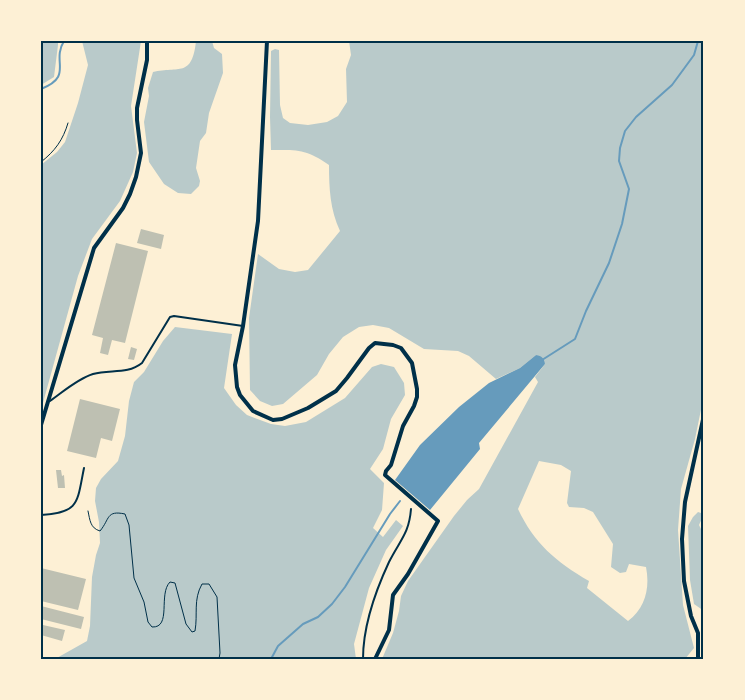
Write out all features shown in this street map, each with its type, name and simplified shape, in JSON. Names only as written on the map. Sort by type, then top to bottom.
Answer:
[{"type":"street","points":[[41,425],[94,248],[122,208],[130,194],[136,177],[141,153],[137,120],[147,60],[147,41]]},
{"type":"street","points":[[267,41],[258,222],[243,326],[235,366],[238,387],[240,395],[248,407],[260,415],[273,420],[289,417],[336,391],[368,348],[375,343],[393,344],[401,348],[412,364],[417,397],[402,426],[391,465],[385,475],[438,520],[408,574],[393,595],[388,630],[375,659]]},
{"type":"street","points":[[41,406],[48,402]]},
{"type":"street","points":[[698,659],[698,633],[690,616],[684,581],[682,538],[685,502],[704,416]]},
{"type":"lane","points":[[48,402],[93,374],[135,369],[142,363],[170,317],[243,326]]},
{"type":"lane","points":[[41,515],[67,512],[74,506],[79,494],[84,468]]},
{"type":"lane","points":[[362,659],[365,630],[370,609],[382,577],[408,530],[412,508]]},
{"type":"path","points":[[41,162],[62,140],[68,123]]},
{"type":"path","points":[[88,511],[90,524],[94,529],[100,531],[108,515],[118,512],[125,514],[129,525],[134,578],[144,602],[148,622],[152,627],[161,625],[164,619],[163,603],[167,585],[170,582],[175,583],[186,624],[192,632],[195,631],[197,594],[202,584],[209,584],[217,597],[219,659]]},
{"type":"shaded area","points":[[41,41],[58,41],[58,45],[54,77],[41,85]]},
{"type":"shaded area","points":[[82,41],[141,41],[131,106],[137,153],[133,172],[120,201],[92,239],[78,276],[41,410],[41,165],[57,152],[65,142],[78,103],[88,65]]},
{"type":"shaded area","points":[[196,41],[212,41],[214,48],[222,54],[223,73],[209,113],[206,133],[200,141],[196,168],[200,181],[199,186],[191,194],[178,193],[164,184],[149,162],[144,122],[149,96],[148,88],[153,72],[183,68],[191,61]]},
{"type":"shaded area","points":[[349,41],[704,41],[704,395],[695,439],[681,489],[678,530],[683,605],[694,648],[685,659],[382,659],[393,633],[401,596],[408,581],[454,516],[479,489],[538,382],[535,377],[545,364],[536,355],[520,368],[496,379],[469,356],[458,351],[424,349],[389,328],[373,325],[359,327],[343,337],[329,354],[317,375],[283,404],[272,406],[260,401],[250,390],[249,318],[258,254],[279,269],[295,272],[308,270],[340,231],[331,199],[329,165],[308,153],[271,150],[271,51],[279,50],[280,105],[283,118],[290,123],[308,125],[327,122],[338,116],[347,102],[346,69],[351,55]],"holes":[[[539,461],[561,465],[571,471],[567,503],[569,507],[584,508],[593,512],[613,544],[611,567],[620,573],[626,572],[629,564],[646,567],[647,589],[645,597],[639,610],[628,621],[587,588],[589,581],[566,567],[547,551],[531,532],[518,509]]]},
{"type":"shaded area","points":[[175,327],[232,334],[224,388],[236,405],[247,415],[271,424],[285,426],[306,422],[345,398],[372,367],[381,364],[394,367],[404,383],[405,395],[391,419],[383,449],[370,469],[384,483],[382,510],[373,528],[383,537],[396,520],[403,526],[386,550],[369,588],[354,644],[356,659],[55,659],[87,641],[90,626],[92,577],[100,543],[95,501],[96,488],[101,479],[118,461],[125,436],[129,401],[134,382],[144,372],[163,341]]},
{"type":"shaded area","points":[[698,512],[704,514],[699,525],[701,529],[704,528],[704,611],[694,604],[690,580],[688,526]]},
{"type":"water","points":[[536,355],[544,360],[545,364],[479,443],[480,449],[430,510],[395,480],[420,445],[459,407],[489,383],[520,368]]},
{"type":"building","points":[[141,229],[164,235],[161,249],[137,243]]},
{"type":"building","points":[[116,243],[148,251],[125,343],[112,340],[108,355],[100,353],[103,338],[92,335]]},
{"type":"building","points":[[131,347],[137,349],[134,360],[128,359]]},
{"type":"building","points":[[80,399],[120,409],[112,441],[101,438],[96,458],[67,451]]},
{"type":"building","points":[[56,470],[61,470],[62,476],[64,475],[65,488],[58,488]]},
{"type":"building","points":[[41,568],[86,579],[78,610],[41,601]]},
{"type":"building","points":[[41,606],[84,617],[81,629],[41,619]]},
{"type":"building","points":[[43,625],[65,630],[62,641],[41,635]]},
{"type":"waterway","points":[[41,89],[57,79],[60,68],[61,49],[64,41]]},
{"type":"waterway","points":[[542,360],[575,339],[609,263],[622,224],[629,189],[619,161],[620,148],[625,131],[636,117],[672,85],[694,55],[698,41]]},
{"type":"waterway","points":[[271,659],[278,646],[303,624],[318,617],[332,604],[400,501]]}]
